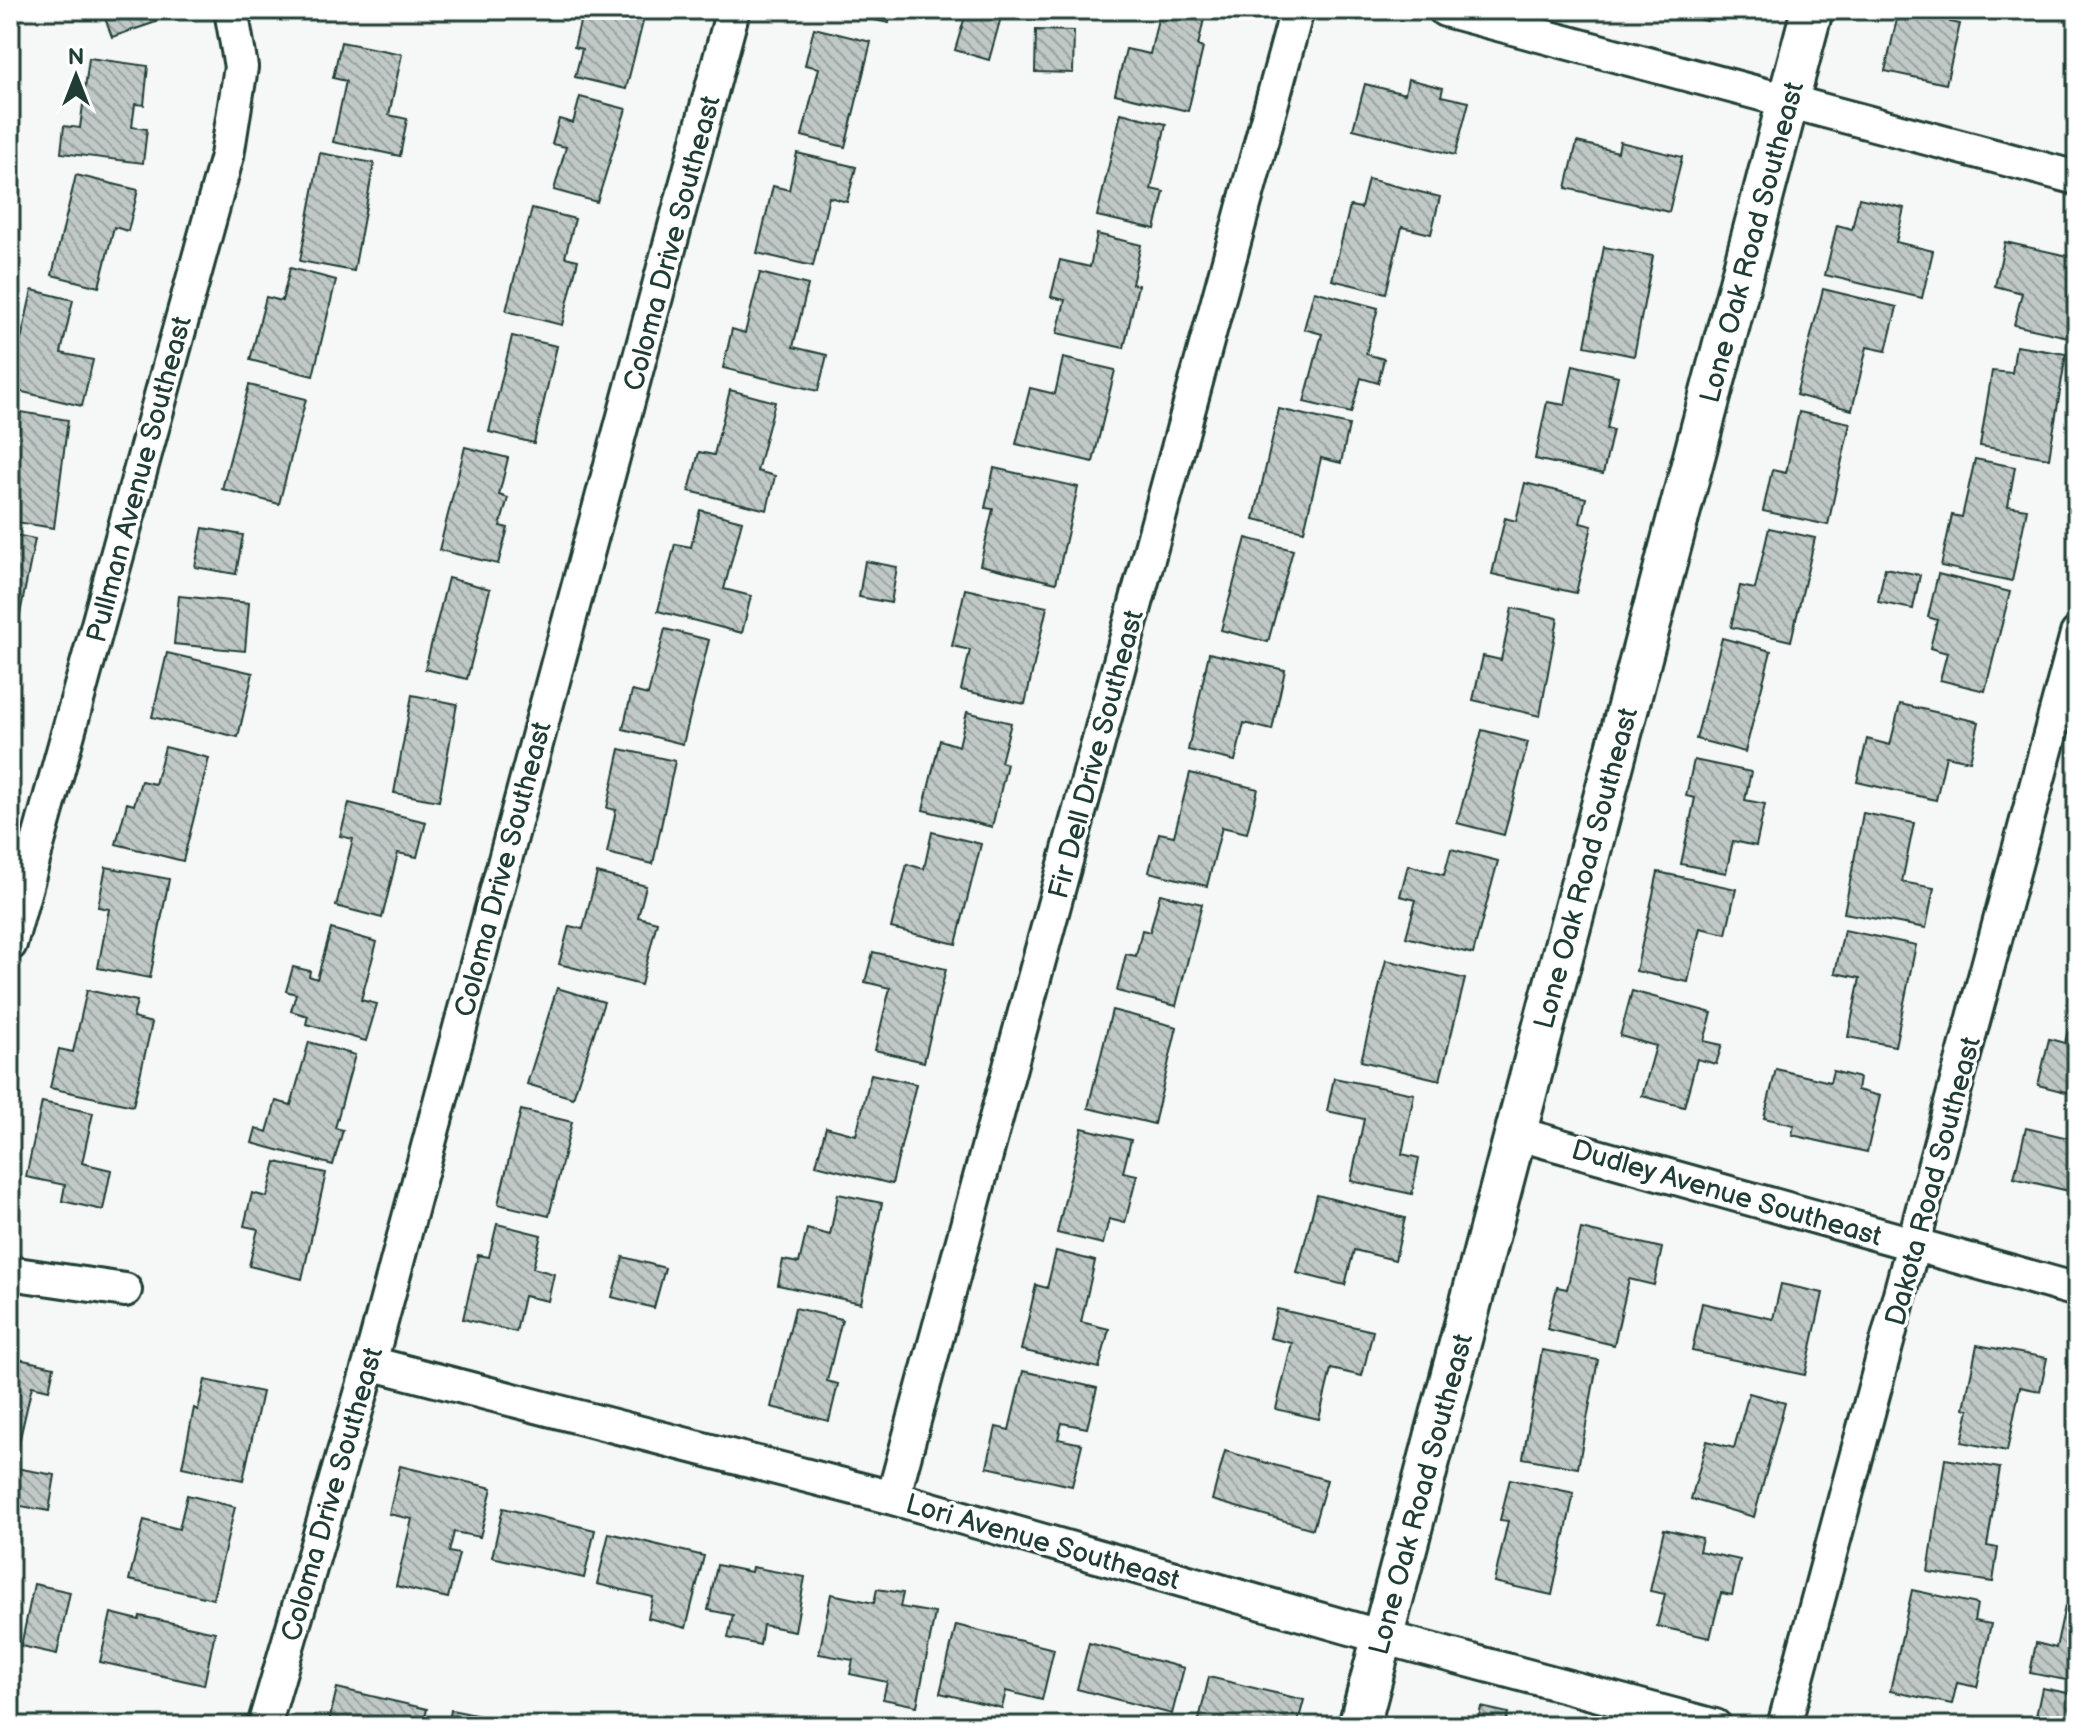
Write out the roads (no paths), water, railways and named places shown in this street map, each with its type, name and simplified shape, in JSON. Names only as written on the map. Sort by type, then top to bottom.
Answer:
[{"type":"street","name":"Pullman Avenue Southeast","points":[[10,944],[227,156],[241,67],[231,10]]},
{"type":"street","name":"Coloma Drive Southeast","points":[[264,1726],[370,1363],[733,10]]},
{"type":"street","name":"Fir Dell Drive Southeast","points":[[893,1498],[1297,10]]},
{"type":"street","points":[[1445,10],[2077,178]]},
{"type":"street","name":"Lone Oak Road Southeast","points":[[1359,1726],[1812,10]]},
{"type":"street","name":"Dakota Road Southeast","points":[[1784,1726],[2077,634]]},
{"type":"street","name":"Dudley Avenue Southeast","points":[[1515,1133],[2077,1290]]},
{"type":"street","points":[[10,1273],[125,1290]]},
{"type":"street","name":"Lori Avenue Southeast","points":[[370,1363],[893,1498],[1382,1637],[1715,1726]]}]
